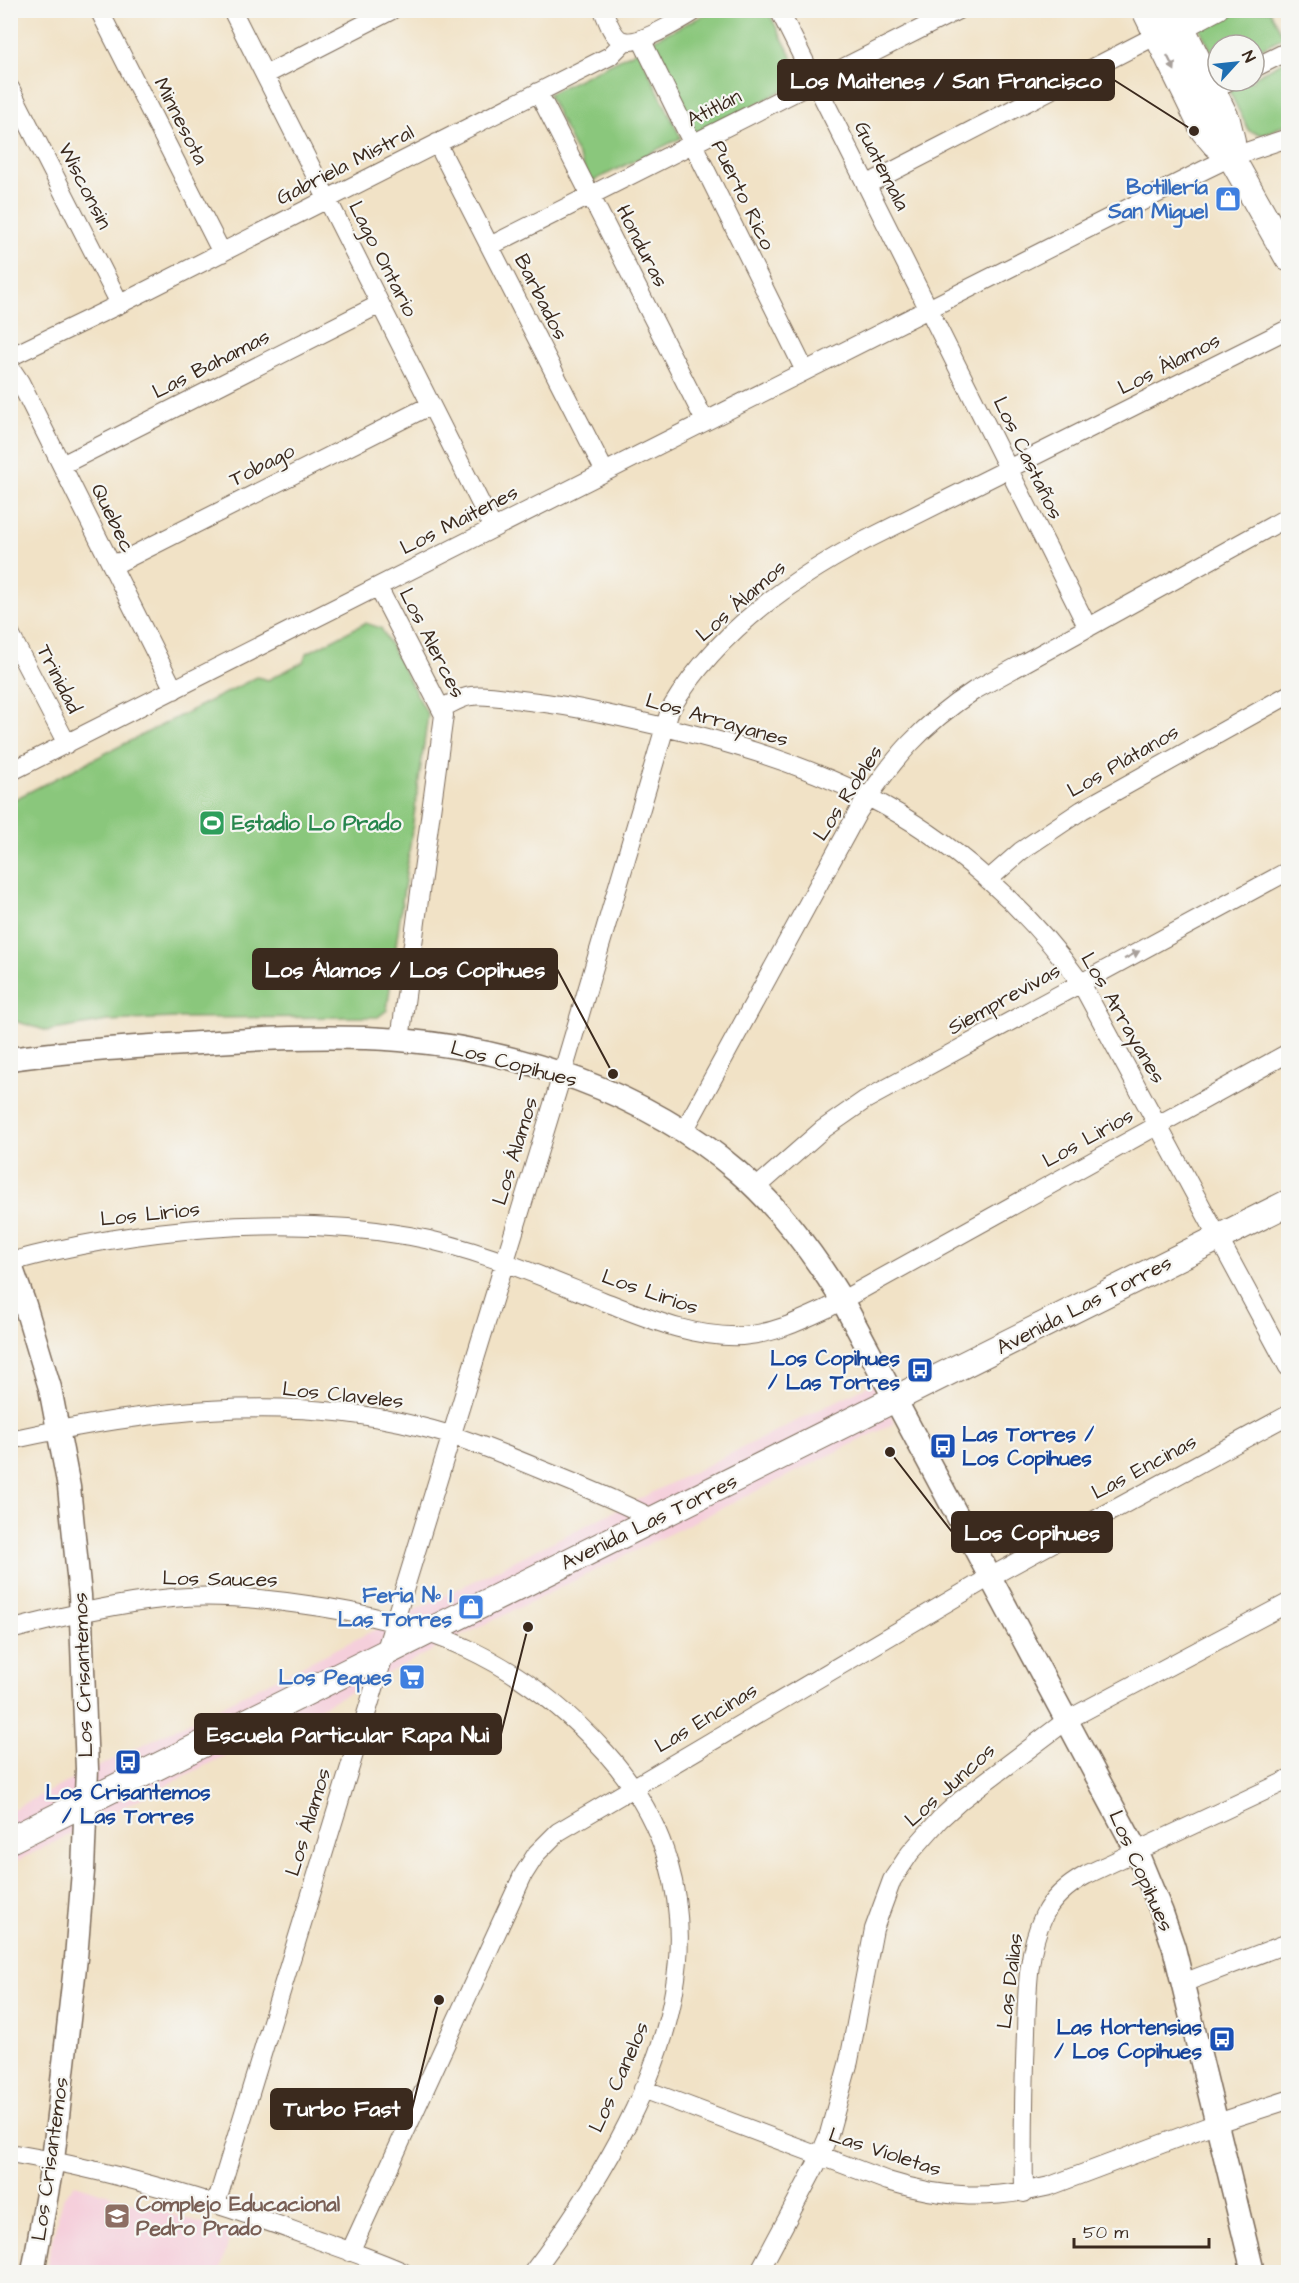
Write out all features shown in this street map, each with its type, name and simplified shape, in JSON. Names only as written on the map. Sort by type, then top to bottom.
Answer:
[{"type":"main road","points":[[1145,10],[1204,131],[1231,157],[1288,258]]},
{"type":"main road","points":[[1178,20],[1206,62]]},
{"type":"main road","points":[[1223,93],[1230,130],[1231,157]]},
{"type":"main road","name":"Avenida Las Torres","points":[[10,1840],[1288,1203]]},
{"type":"street","name":"Minnesota","points":[[99,10],[222,253]]},
{"type":"street","name":"Lago Ontario","points":[[232,10],[494,528]]},
{"type":"street","points":[[265,75],[392,10]]},
{"type":"street","name":"Puerto Rico","points":[[603,10],[615,35],[633,40],[693,144],[806,371]]},
{"type":"street","name":"Gabriela Mistral","points":[[10,357],[222,253],[609,56],[633,40],[697,10]]},
{"type":"street","name":"Guatemala","points":[[779,10],[929,309]]},
{"type":"street","name":"Atitlán","points":[[490,246],[958,10]]},
{"type":"street","points":[[1178,20],[1219,10]]},
{"type":"street","points":[[866,185],[1157,35]]},
{"type":"street","points":[[1266,62],[1288,51]]},
{"type":"street","name":"Wisconsin","points":[[10,88],[120,304]]},
{"type":"street","name":"Honduras","points":[[538,92],[705,421]]},
{"type":"street","name":"Los Maitenes","points":[[10,772],[1231,157],[1288,138]]},
{"type":"street","name":"Barbados","points":[[437,143],[605,472]]},
{"type":"street","name":"Las Bahamas","points":[[62,465],[380,304]]},
{"type":"street","name":"Los Castaños","points":[[929,309],[1088,628]]},
{"type":"street","name":"Los Álamos","points":[[216,2204],[562,1075],[670,710],[706,660],[739,627],[790,585],[846,550],[1288,329]]},
{"type":"street","name":"Quebec","points":[[10,367],[20,382],[174,690]]},
{"type":"street","name":"Tobago","points":[[112,566],[431,405]]},
{"type":"street","name":"Los Robles","points":[[684,1131],[868,797],[901,752],[937,717],[975,690],[1288,517]]},
{"type":"street","name":"Los Alerces","points":[[378,587],[442,708],[444,722],[400,1040]]},
{"type":"street","name":"Trinidad","points":[[10,634],[67,744]]},
{"type":"street","name":"Los Plátanos","points":[[988,880],[1030,844],[1082,810],[1288,694]]},
{"type":"street","name":"Los Arrayanes","points":[[442,708],[470,696],[501,697],[592,711],[664,727],[768,756],[819,774],[868,797],[933,836],[988,880],[1039,929],[1081,983],[1288,1367]]},
{"type":"street","name":"Siemprevivas","points":[[756,1188],[822,1130],[865,1100],[1288,870]]},
{"type":"street","name":"Los Copihues","points":[[10,1059],[83,1050],[232,1041],[334,1038],[400,1040],[478,1052],[562,1075],[626,1100],[684,1131],[721,1157],[756,1188],[798,1237],[842,1300],[1136,1850],[1162,1913],[1183,1983],[1253,2272]]},
{"type":"street","name":"Los Lirios","points":[[10,1263],[56,1250],[117,1238],[204,1230],[339,1228],[412,1237],[505,1262],[683,1330],[718,1336],[752,1335],[782,1329],[842,1300],[1288,1053]]},
{"type":"street","name":"Los Crisantemos","points":[[10,1263],[39,1347],[59,1429],[69,1487],[81,1612],[87,1769],[76,1958],[53,2160],[33,2272]]},
{"type":"street","name":"Los Claveles","points":[[10,1440],[119,1419],[193,1412],[291,1410],[379,1418],[451,1435],[484,1446],[592,1490],[654,1519]]},
{"type":"street","name":"Las Encinas","points":[[350,2252],[530,1864],[545,1844],[558,1832],[990,1576],[1288,1415]]},
{"type":"street","name":"Los Sauces","points":[[10,1630],[81,1612],[143,1601],[221,1597],[317,1606],[394,1620],[428,1632]]},
{"type":"street","name":"Los Juncos","points":[[759,2272],[820,2155],[836,2113],[845,2079],[874,1929],[892,1880],[915,1847],[954,1806],[985,1780],[1067,1720],[1288,1603]]},
{"type":"street","name":"Los Canelos","points":[[428,1632],[474,1651],[530,1685],[578,1724],[634,1787],[646,1807],[664,1848],[674,1888],[678,1959],[670,2014],[657,2056],[643,2089],[601,2169],[533,2272]]},
{"type":"street","name":"Las Dalias","points":[[1024,2193],[1023,2122],[1027,2007],[1039,1928],[1049,1907],[1063,1890],[1086,1875],[1288,1780]]},
{"type":"street","points":[[1183,1983],[1288,1943]]},
{"type":"street","name":"Las Violetas","points":[[643,2089],[888,2181],[930,2192],[973,2197],[1024,2193],[1050,2186],[1217,2123],[1288,2100]]},
{"type":"street","points":[[10,2153],[108,2173],[216,2204],[403,2272]]},
{"type":"shaded area","name":"Feria Nº 1 Las Torres","points":[[873,1383],[895,1423],[437,1648],[11,1864],[11,1810]]},
{"type":"shaded area","name":"Complejo Educacional Pedro Prado","points":[[75,2184],[231,2233],[220,2272],[45,2272],[62,2199]]},
{"type":"green space","points":[[713,11],[768,11],[803,79],[697,137],[648,42]]},
{"type":"green space","points":[[1222,11],[1270,11],[1284,37],[1266,46],[1266,33],[1206,33],[1206,41],[1197,23]]},
{"type":"green space","points":[[638,50],[681,138],[591,182],[548,94]]},
{"type":"green space","points":[[1288,59],[1288,123],[1264,135],[1249,131],[1230,93],[1266,93],[1266,71]]},
{"type":"green space","name":"Estadio Lo Prado","points":[[365,623],[381,628],[428,715],[387,1010],[378,1017],[176,1018],[107,1021],[48,1031],[11,1020],[11,801],[257,677],[268,680],[303,662],[307,653]]},
{"type":"place","name":"Los Maitenes / San Francisco","points":[[1194,131]]},
{"type":"place","name":"Botillería San Miguel","points":[[1228,199]]},
{"type":"place","name":"Estadio Lo Prado","points":[[212,823]]},
{"type":"place","name":"Los Álamos / Los Copihues","points":[[613,1074]]},
{"type":"place","name":"Los Copihues / Las Torres","points":[[920,1370]]},
{"type":"place","name":"Las Torres / Los Copihues","points":[[943,1446]]},
{"type":"place","name":"Los Copihues","points":[[890,1452]]},
{"type":"place","name":"Feria Nº 1 Las Torres","points":[[471,1607]]},
{"type":"place","name":"Escuela Particular Rapa Nui","points":[[528,1627]]},
{"type":"place","name":"Los Peques","points":[[412,1677]]},
{"type":"place","name":"Los Crisantemos / Las Torres","points":[[128,1762]]},
{"type":"place","name":"Turbo Fast","points":[[439,2000]]},
{"type":"place","name":"Las Hortensias / Los Copihues","points":[[1222,2039]]},
{"type":"place","name":"Complejo Educacional Pedro Prado","points":[[117,2216]]}]
